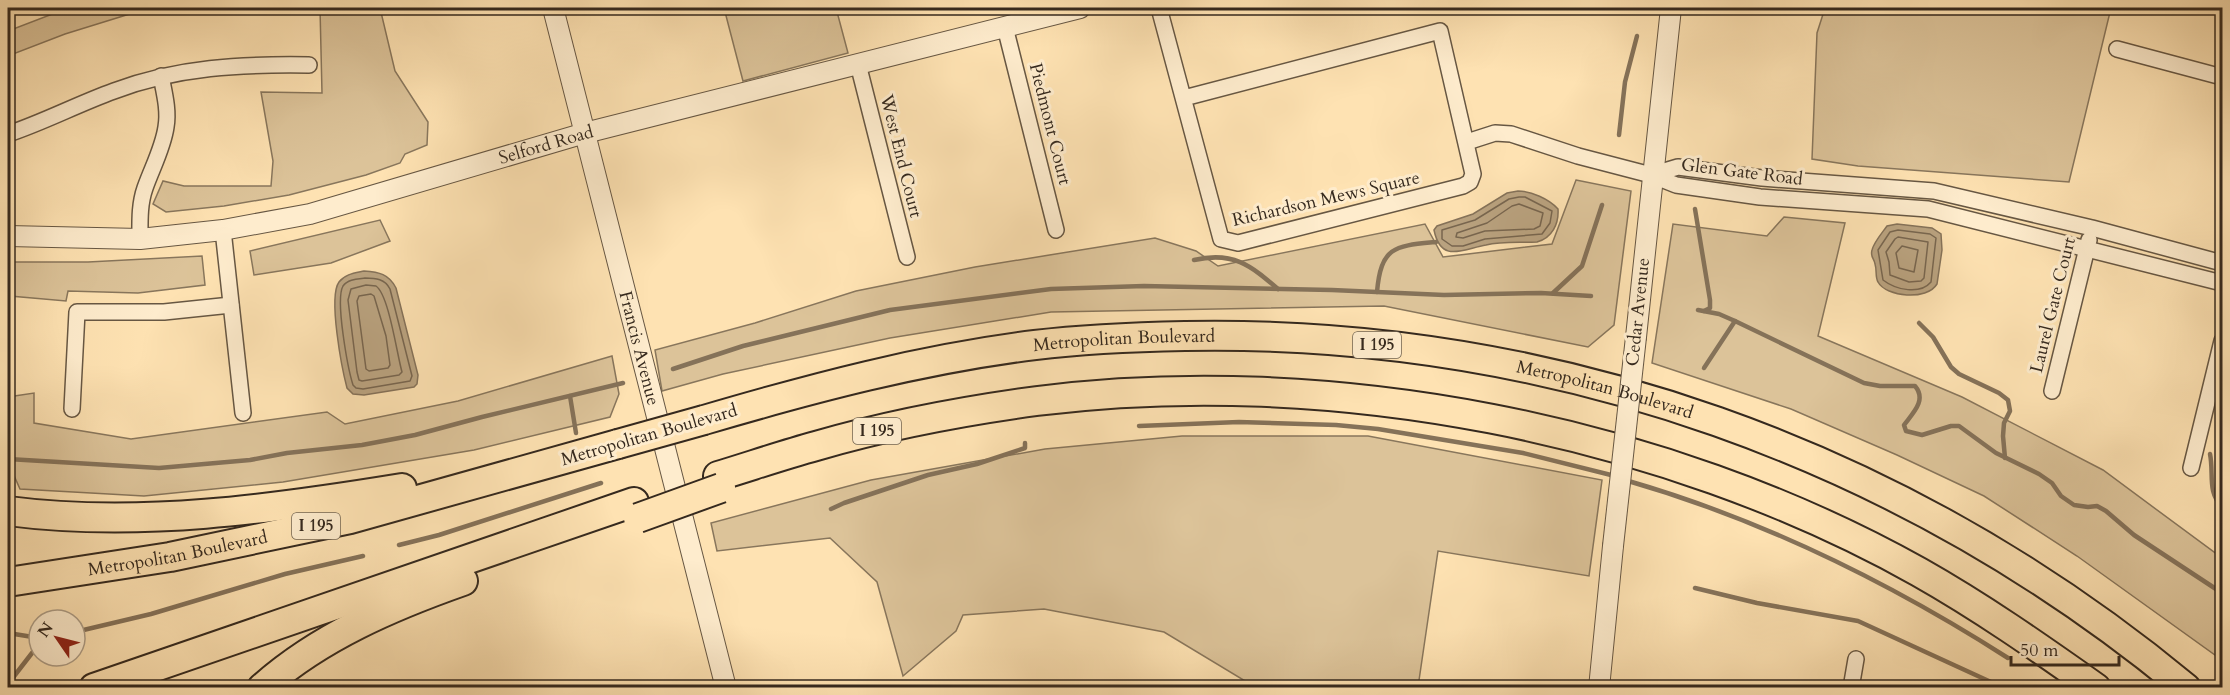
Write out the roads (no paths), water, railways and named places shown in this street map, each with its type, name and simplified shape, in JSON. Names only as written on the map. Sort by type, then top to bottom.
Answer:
[{"type":"highway","name":"Metropolitan Boulevard","points":[[8,582],[170,557],[350,519],[808,389],[887,370],[956,357],[1038,345],[1137,337],[1237,335],[1330,339],[1428,350],[1530,368],[1609,387],[1713,419],[1802,454],[1883,490],[2017,564],[2096,616],[2186,687]]},
{"type":"highway","name":"I 195","points":[[94,687],[720,482],[819,445],[956,414],[1039,401],[1135,393],[1232,392],[1321,396],[1422,408],[1520,424],[1598,442],[1696,473],[1780,505],[1917,571],[1986,612],[2096,687]]},
{"type":"highway","points":[[8,511],[92,517],[228,511],[349,497],[618,444]]},
{"type":"highway","points":[[262,687],[308,652],[353,627],[432,591],[636,510]]},
{"type":"highway","points":[[2017,564],[2098,612],[2208,687]]},
{"type":"street","name":"Francis Avenue","points":[[553,8],[726,687]]},
{"type":"street","name":"Selford Road","points":[[8,236],[140,239],[223,230],[310,214],[585,134],[1080,8]]},
{"type":"street","name":"Richardson Mews Square","points":[[1159,8],[1221,239],[1238,243],[1463,186],[1470,182],[1473,174],[1440,31],[1184,98]]},
{"type":"street","name":"Cedar Avenue","points":[[1599,687],[1651,175],[1671,8]]},
{"type":"street","name":"Piedmont Court","points":[[1005,27],[1056,230]]},
{"type":"street","points":[[2117,49],[2223,77]]},
{"type":"street","name":"West End Court","points":[[858,64],[907,257]]},
{"type":"street","points":[[8,134],[115,90],[161,76],[230,66],[309,65]]},
{"type":"street","points":[[140,239],[144,190],[162,144],[166,126],[167,107],[161,76]]},
{"type":"street","points":[[1467,142],[1495,134],[1511,134],[1578,156],[1651,175]]},
{"type":"street","name":"Glen Gate Road","points":[[1651,175],[1678,167],[1762,178],[1934,191],[2092,228],[2223,263]]},
{"type":"street","name":"Glen Gate Road","points":[[1651,175],[1676,185],[1760,197],[1928,209],[2223,283]]},
{"type":"street","name":"Laurel Gate Court","points":[[2052,391],[2092,228]]},
{"type":"street","points":[[223,230],[243,414]]},
{"type":"street","points":[[72,409],[77,312],[164,312],[231,305]]},
{"type":"street","points":[[2191,468],[2218,378],[2223,341]]},
{"type":"street","points":[[1851,687],[1856,659]]},
{"type":"water","points":[[1518,191],[1540,196],[1558,209],[1554,230],[1547,237],[1537,242],[1492,244],[1454,252],[1447,251],[1437,241],[1434,230],[1437,226],[1473,214],[1507,193]]},
{"type":"water","points":[[1897,224],[1932,228],[1941,234],[1942,250],[1937,284],[1925,293],[1898,294],[1882,287],[1877,280],[1876,266],[1871,254],[1873,247],[1887,226]]},
{"type":"water","points":[[364,271],[383,275],[396,288],[418,375],[417,384],[414,387],[364,395],[353,394],[347,388],[335,317],[336,290],[344,277]]},
{"type":"waterway","points":[[1619,135],[1625,82],[1637,36]]},
{"type":"waterway","points":[[1553,293],[1582,266],[1602,205]]},
{"type":"waterway","points":[[1695,209],[1710,300],[1710,308],[1704,311]]},
{"type":"waterway","points":[[1377,292],[1382,265],[1393,251],[1400,247],[1436,242]]},
{"type":"waterway","points":[[1194,260],[1220,257],[1240,262],[1259,273],[1278,289]]},
{"type":"waterway","points":[[673,369],[743,346],[890,310],[1051,289],[1144,286],[1444,295],[1541,293],[1591,296]]},
{"type":"waterway","points":[[1698,310],[1719,314],[1735,321],[1864,383],[1880,386],[1915,386],[1920,396],[1915,411],[1904,425],[1906,431],[1922,435],[1951,426],[1959,426],[1996,453],[2039,474],[2052,483],[2061,496],[2074,505],[2097,506],[2106,511],[2134,535],[2222,593]]},
{"type":"waterway","points":[[1704,368],[1735,321]]},
{"type":"waterway","points":[[1919,323],[1933,337],[1951,367],[1959,374],[1999,393],[2008,400],[2010,411],[2004,423],[2003,436],[2005,458]]},
{"type":"waterway","points":[[8,459],[159,468],[250,460],[287,453],[362,445],[415,435],[623,383]]},
{"type":"waterway","points":[[570,396],[576,433]]},
{"type":"waterway","points":[[1139,426],[1239,422],[1336,425],[1378,429],[1523,453],[1615,476]]},
{"type":"waterway","points":[[831,509],[928,475],[977,464],[1025,448],[1025,443]]},
{"type":"waterway","points":[[2210,454],[2214,495],[2222,506]]},
{"type":"waterway","points":[[1625,480],[1725,514],[1823,555],[1917,604],[2008,658]]},
{"type":"waterway","points":[[399,545],[439,535],[601,483]]},
{"type":"waterway","points":[[87,629],[151,614],[285,574],[363,556]]},
{"type":"waterway","points":[[1695,588],[1757,603],[1858,621],[2004,688]]},
{"type":"waterway","points":[[8,633],[27,636]]},
{"type":"waterway","points":[[8,684],[27,659]]}]
